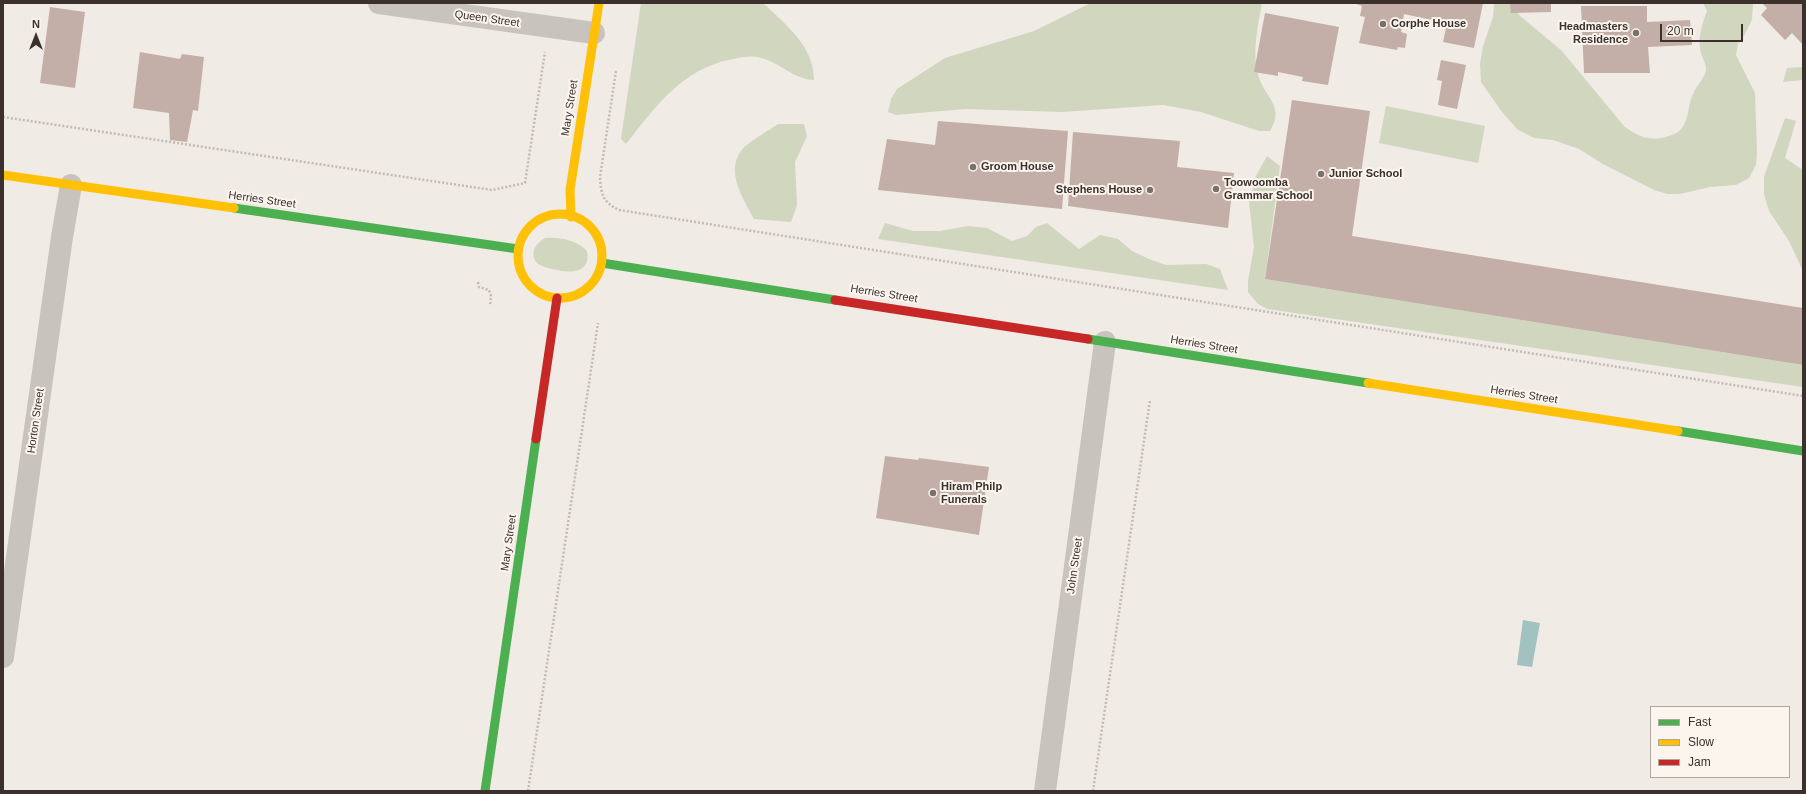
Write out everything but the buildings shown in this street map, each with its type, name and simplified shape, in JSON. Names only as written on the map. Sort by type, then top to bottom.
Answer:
[{"type":"main road","name":"Mary Street","points":[[571,217],[570,190],[599,3]]},
{"type":"main road","name":"Herries Street","points":[[3,175],[518,249]]},
{"type":"main road","points":[[558,215],[571,217],[583,220],[599,239],[602,251],[602,263],[598,274],[591,285],[581,292],[569,297],[557,298],[547,296],[530,286],[520,268],[518,249],[522,237],[538,220],[546,216],[558,215]]},
{"type":"main road","name":"Herries Street","points":[[602,263],[1803,451]]},
{"type":"main road","name":"Mary Street","points":[[485,791],[557,298]]},
{"type":"street","name":"Queen Street","points":[[379,3],[548,28],[594,33]]},
{"type":"street","name":"Horton Street","points":[[3,657],[62,237],[71,185]]},
{"type":"street","name":"John Street","points":[[1045,791],[1105,342]]},
{"type":"path","points":[[3,117],[492,190],[525,183],[548,28]]},
{"type":"path","points":[[617,64],[600,177],[601,193],[609,205],[619,210],[1803,396]]},
{"type":"path","points":[[478,282],[479,287],[489,290],[491,296],[490,306]]},
{"type":"path","points":[[528,791],[598,323]]},
{"type":"path","points":[[1093,791],[1150,400]]},
{"type":"green space","points":[[641,3],[763,3],[789,28],[804,46],[813,68],[814,80],[800,77],[775,63],[758,57],[743,57],[715,64],[699,71],[672,91],[648,116],[626,144],[621,139]]},
{"type":"green space","points":[[1091,3],[1262,3],[1256,38],[1256,66],[1264,89],[1275,108],[1276,114],[1270,131],[1259,131],[1201,112],[1163,105],[1062,112],[965,109],[896,115],[888,112],[891,99],[897,89],[945,58],[1034,31]]},
{"type":"green space","points":[[1494,3],[1510,3],[1520,16],[1561,50],[1624,126],[1634,133],[1654,139],[1675,134],[1681,130],[1686,120],[1694,91],[1705,74],[1706,67],[1700,47],[1702,26],[1707,11],[1703,3],[1753,3],[1752,20],[1738,44],[1736,55],[1755,93],[1757,152],[1756,165],[1749,178],[1736,185],[1710,187],[1680,194],[1667,194],[1654,190],[1603,164],[1579,149],[1553,140],[1534,138],[1518,130],[1502,112],[1481,82],[1480,64],[1483,46],[1493,17]]},
{"type":"green space","points":[[1803,67],[1803,80],[1783,82],[1787,68]]},
{"type":"green space","points":[[1386,106],[1485,126],[1478,163],[1379,143]]},
{"type":"green space","points":[[1785,118],[1796,121],[1785,158],[1803,170],[1803,271],[1789,241],[1769,211],[1764,194],[1764,177]]},
{"type":"green space","points":[[778,124],[804,124],[807,136],[795,162],[797,205],[791,222],[754,219],[741,195],[735,177],[737,159],[741,151]]},
{"type":"green space","points":[[1267,156],[1280,166],[1265,279],[1803,365],[1803,387],[1267,309],[1258,304],[1248,292],[1248,281],[1254,247],[1249,202],[1256,176]]},
{"type":"green space","points":[[885,223],[913,231],[940,231],[968,226],[987,228],[1012,241],[1027,236],[1036,227],[1047,223],[1079,249],[1100,235],[1118,239],[1132,251],[1166,265],[1206,264],[1220,269],[1228,290],[878,239]]},
{"type":"green space","points":[[545,238],[568,240],[583,247],[587,251],[586,264],[582,268],[572,271],[559,270],[540,265],[536,262],[533,255],[535,247]]},
{"type":"water","points":[[1523,620],[1540,623],[1532,667],[1517,665]]},
{"type":"traffic: fast","points":[[234,208],[518,249]]},
{"type":"traffic: fast","points":[[602,263],[835,300]]},
{"type":"traffic: fast","points":[[1088,339],[1368,383]]},
{"type":"traffic: fast","points":[[1678,431],[1803,451]]},
{"type":"traffic: fast","points":[[485,791],[536,439]]},
{"type":"traffic: slow","points":[[571,217],[570,190],[599,3]]},
{"type":"traffic: slow","points":[[3,175],[234,208]]},
{"type":"traffic: slow","points":[[560,214],[576,217],[583,221],[595,233],[599,240],[602,256],[599,272],[595,279],[583,291],[576,295],[560,298],[544,295],[537,291],[525,279],[521,272],[518,256],[521,240],[525,233],[537,221],[544,217],[560,214]]},
{"type":"traffic: slow","points":[[1368,383],[1678,431]]},
{"type":"traffic: jam","points":[[536,439],[557,298]]},
{"type":"traffic: jam","points":[[835,300],[1088,339]]},
{"type":"place","name":"Corphe House","points":[[1383,24]]},
{"type":"place","name":"Headmasters Residence","points":[[1636,33]]},
{"type":"place","name":"Groom House","points":[[973,167]]},
{"type":"place","name":"Junior School","points":[[1321,174]]},
{"type":"place","name":"Toowoomba Grammar School","points":[[1216,189]]},
{"type":"place","name":"Stephens House","points":[[1150,190]]},
{"type":"place","name":"Hiram Philp Funerals","points":[[933,493]]}]
